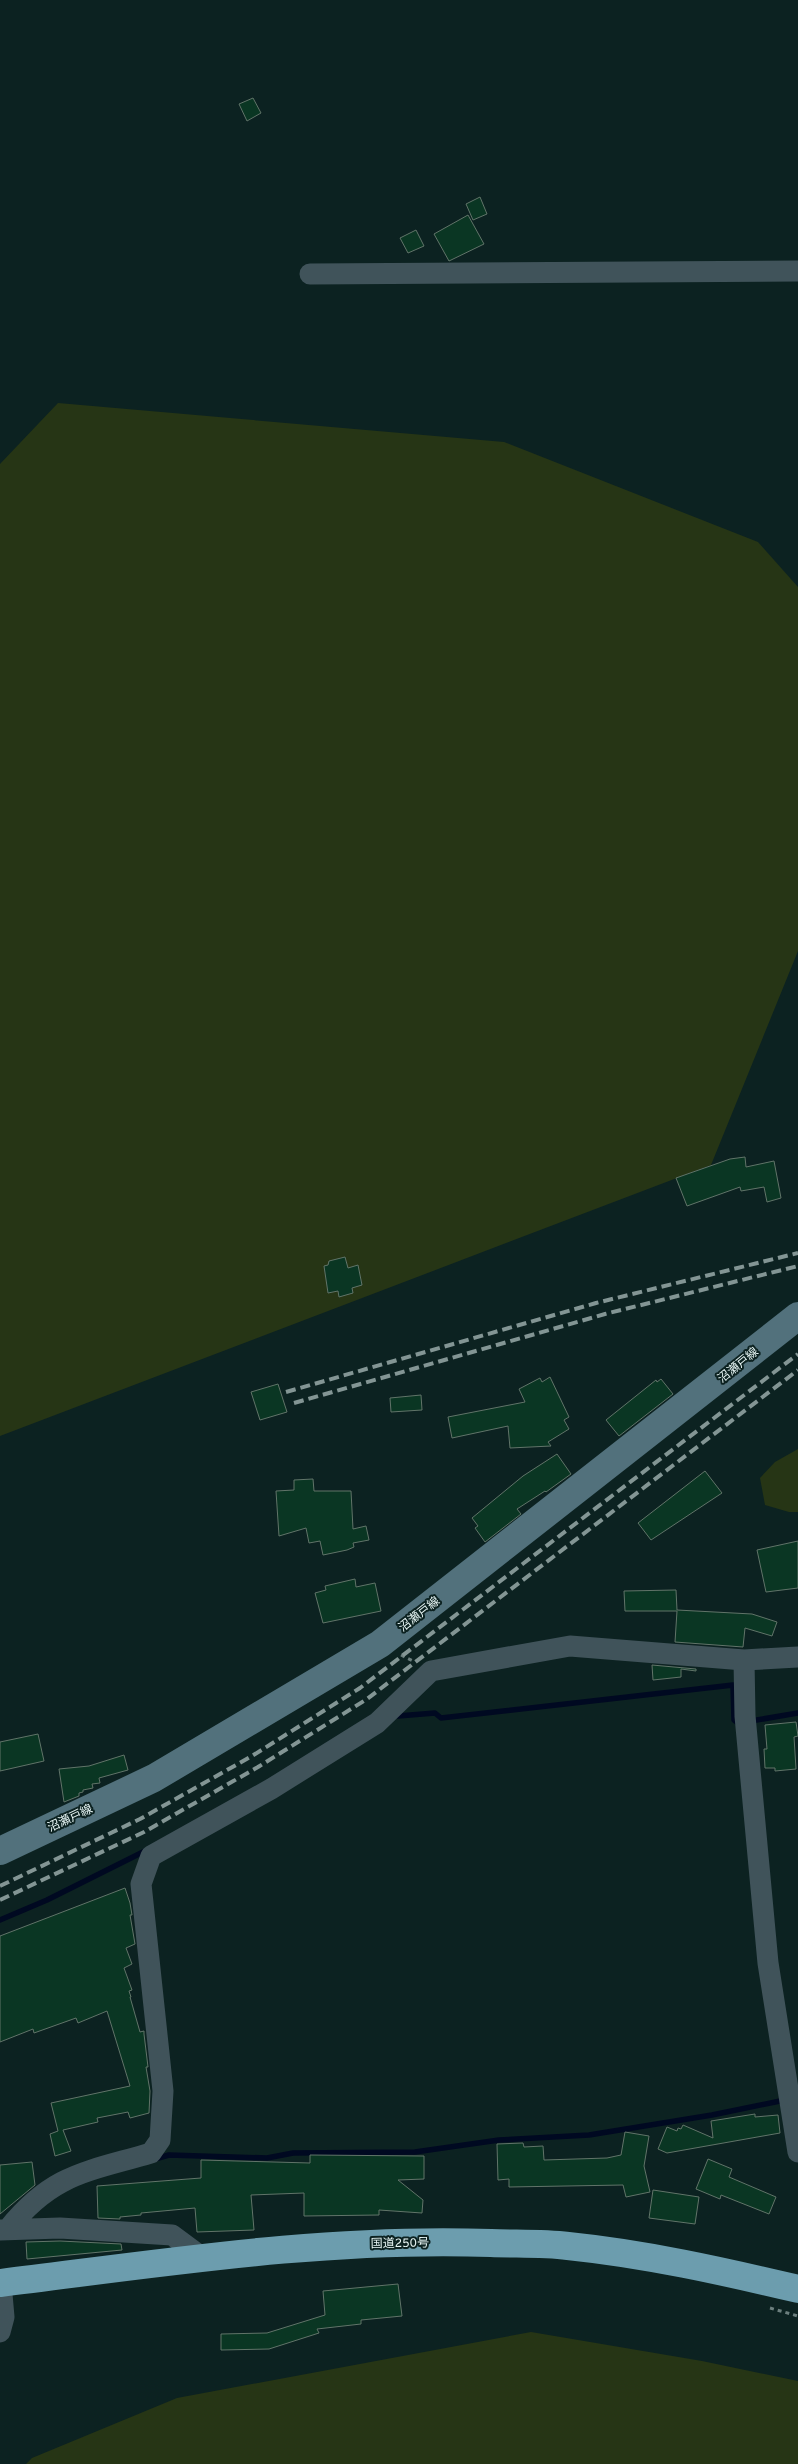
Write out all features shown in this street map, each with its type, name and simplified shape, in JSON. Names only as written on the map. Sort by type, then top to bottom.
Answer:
[{"type":"highway","name":"国道250号","points":[[0,2283],[203,2258],[346,2244],[456,2242],[566,2245],[686,2263],[798,2289]]},
{"type":"main road","name":"沼瀬戸線","points":[[0,1851],[154,1778],[380,1644],[692,1402],[798,1316]]},
{"type":"street","points":[[310,274],[798,271]]},
{"type":"street","points":[[4,2229],[51,2186],[81,2172],[151,2153],[160,2140],[163,2091],[141,1884],[151,1856],[271,1789],[377,1723],[431,1670],[570,1646],[744,1660],[798,1657]]},
{"type":"street","points":[[744,1660],[745,1716],[768,1963],[798,2152]]},
{"type":"street","points":[[4,2229],[60,2228],[172,2235],[203,2258]]},
{"type":"street","points":[[0,2283],[4,2317],[0,2332]]},
{"type":"path","points":[[380,1644],[431,1670]]},
{"type":"path","points":[[760,2305],[798,2316]]},
{"type":"green space","points":[[58,403],[504,442],[758,542],[798,587],[798,951],[711,1165],[0,1436],[0,464]]},
{"type":"green space","points":[[798,1449],[798,1512],[789,1512],[765,1505],[760,1478],[775,1462]]},
{"type":"green space","points":[[531,2332],[702,2361],[798,2381],[798,2464],[26,2464],[32,2458],[177,2398]]},
{"type":"building","points":[[253,98],[261,113],[247,121],[239,104]]},
{"type":"building","points":[[480,197],[487,214],[473,220],[466,204]]},
{"type":"building","points":[[468,215],[484,244],[449,261],[434,234]]},
{"type":"building","points":[[416,230],[424,246],[408,253],[400,238]]},
{"type":"building","points":[[745,1157],[746,1167],[774,1161],[781,1198],[767,1202],[764,1187],[741,1191],[740,1187],[687,1206],[676,1178],[730,1159]]},
{"type":"building","points":[[345,1257],[348,1268],[358,1265],[362,1285],[352,1288],[353,1293],[339,1297],[338,1291],[328,1293],[324,1266],[328,1265],[329,1261]]},
{"type":"building","points":[[550,1377],[569,1417],[564,1420],[569,1429],[548,1442],[551,1446],[510,1448],[508,1426],[452,1438],[448,1417],[525,1402],[519,1389],[540,1378],[542,1382]]},
{"type":"building","points":[[661,1379],[673,1394],[619,1436],[606,1420],[656,1380],[657,1382]]},
{"type":"building","points":[[278,1384],[287,1412],[260,1420],[251,1392]]},
{"type":"building","points":[[421,1395],[422,1410],[391,1412],[390,1398]]},
{"type":"building","points":[[557,1454],[571,1474],[546,1492],[517,1509],[521,1514],[485,1542],[475,1528],[478,1526],[472,1518],[523,1476]]},
{"type":"building","points":[[705,1471],[722,1493],[651,1540],[638,1523]]},
{"type":"building","points":[[313,1479],[314,1491],[351,1491],[353,1529],[366,1526],[369,1540],[353,1543],[354,1547],[347,1550],[323,1555],[320,1541],[309,1543],[306,1528],[279,1536],[276,1491],[294,1490],[294,1480]]},
{"type":"building","points":[[798,1541],[798,1588],[766,1592],[757,1550]]},
{"type":"building","points":[[355,1579],[356,1587],[375,1583],[381,1611],[323,1623],[315,1593],[326,1590],[325,1586]]},
{"type":"building","points":[[676,1590],[677,1610],[752,1614],[777,1622],[772,1636],[745,1628],[743,1647],[675,1642],[677,1611],[625,1611],[624,1591]]},
{"type":"building","points":[[652,1665],[696,1669],[696,1671],[681,1669],[681,1677],[653,1680]]},
{"type":"building","points":[[796,1722],[798,1736],[794,1737],[796,1769],[775,1771],[775,1768],[765,1768],[764,1749],[767,1749],[765,1725]]},
{"type":"building","points":[[38,1734],[44,1761],[0,1771],[0,1742]]},
{"type":"building","points":[[124,1755],[128,1770],[99,1778],[100,1783],[92,1784],[93,1788],[83,1790],[83,1792],[79,1793],[79,1796],[64,1802],[59,1769],[89,1766]]},
{"type":"building","points":[[125,1888],[130,1903],[135,1944],[126,1948],[132,1964],[124,1968],[132,1990],[129,1991],[130,1997],[140,2032],[144,2031],[148,2067],[146,2067],[150,2091],[149,2113],[130,2118],[128,2112],[97,2118],[98,2122],[63,2130],[71,2151],[55,2156],[50,2134],[58,2131],[51,2103],[130,2086],[107,2011],[78,2023],[76,2018],[34,2033],[33,2029],[0,2042],[0,1936]]},
{"type":"building","points":[[755,2114],[755,2117],[778,2115],[780,2133],[667,2153],[658,2149],[667,2127],[677,2131],[683,2125],[713,2138],[711,2121]]},
{"type":"building","points":[[625,2132],[649,2136],[644,2166],[650,2192],[626,2197],[623,2185],[509,2187],[509,2179],[498,2180],[497,2144],[523,2143],[524,2147],[543,2146],[544,2160],[607,2158],[621,2155]]},
{"type":"building","points":[[310,2155],[424,2156],[424,2179],[398,2180],[423,2200],[422,2213],[379,2210],[379,2215],[304,2216],[304,2193],[251,2195],[254,2230],[197,2232],[195,2208],[141,2213],[141,2215],[120,2217],[120,2219],[98,2218],[97,2186],[201,2178],[201,2160],[310,2163]]},
{"type":"building","points":[[708,2159],[732,2169],[729,2177],[776,2197],[769,2214],[721,2195],[720,2199],[696,2189]]},
{"type":"building","points":[[32,2162],[35,2185],[0,2214],[0,2165]]},
{"type":"building","points":[[653,2190],[699,2197],[695,2224],[649,2218]]},
{"type":"building","points":[[60,2241],[121,2244],[122,2250],[27,2259],[26,2242]]},
{"type":"building","points":[[398,2284],[402,2316],[361,2320],[361,2324],[317,2329],[319,2333],[269,2349],[221,2350],[221,2334],[267,2333],[325,2315],[323,2291]]},
{"type":"waterway","points":[[398,1716],[435,1713],[441,1718],[733,1685],[734,1720],[738,1723]]},
{"type":"waterway","points":[[751,1721],[798,1713]]},
{"type":"waterway","points":[[0,1920],[47,1900],[147,1850]]},
{"type":"waterway","points":[[155,2159],[169,2155],[267,2158],[293,2153],[415,2152],[499,2140],[589,2135],[712,2115],[780,2101]]},
{"type":"railway","points":[[286,1392],[596,1303],[798,1253]]},
{"type":"railway","points":[[294,1403],[605,1314],[798,1266]]},
{"type":"railway","points":[[0,1886],[140,1819],[252,1756],[360,1688],[798,1354]]},
{"type":"railway","points":[[0,1900],[144,1832],[258,1767],[367,1699],[798,1370]]}]
